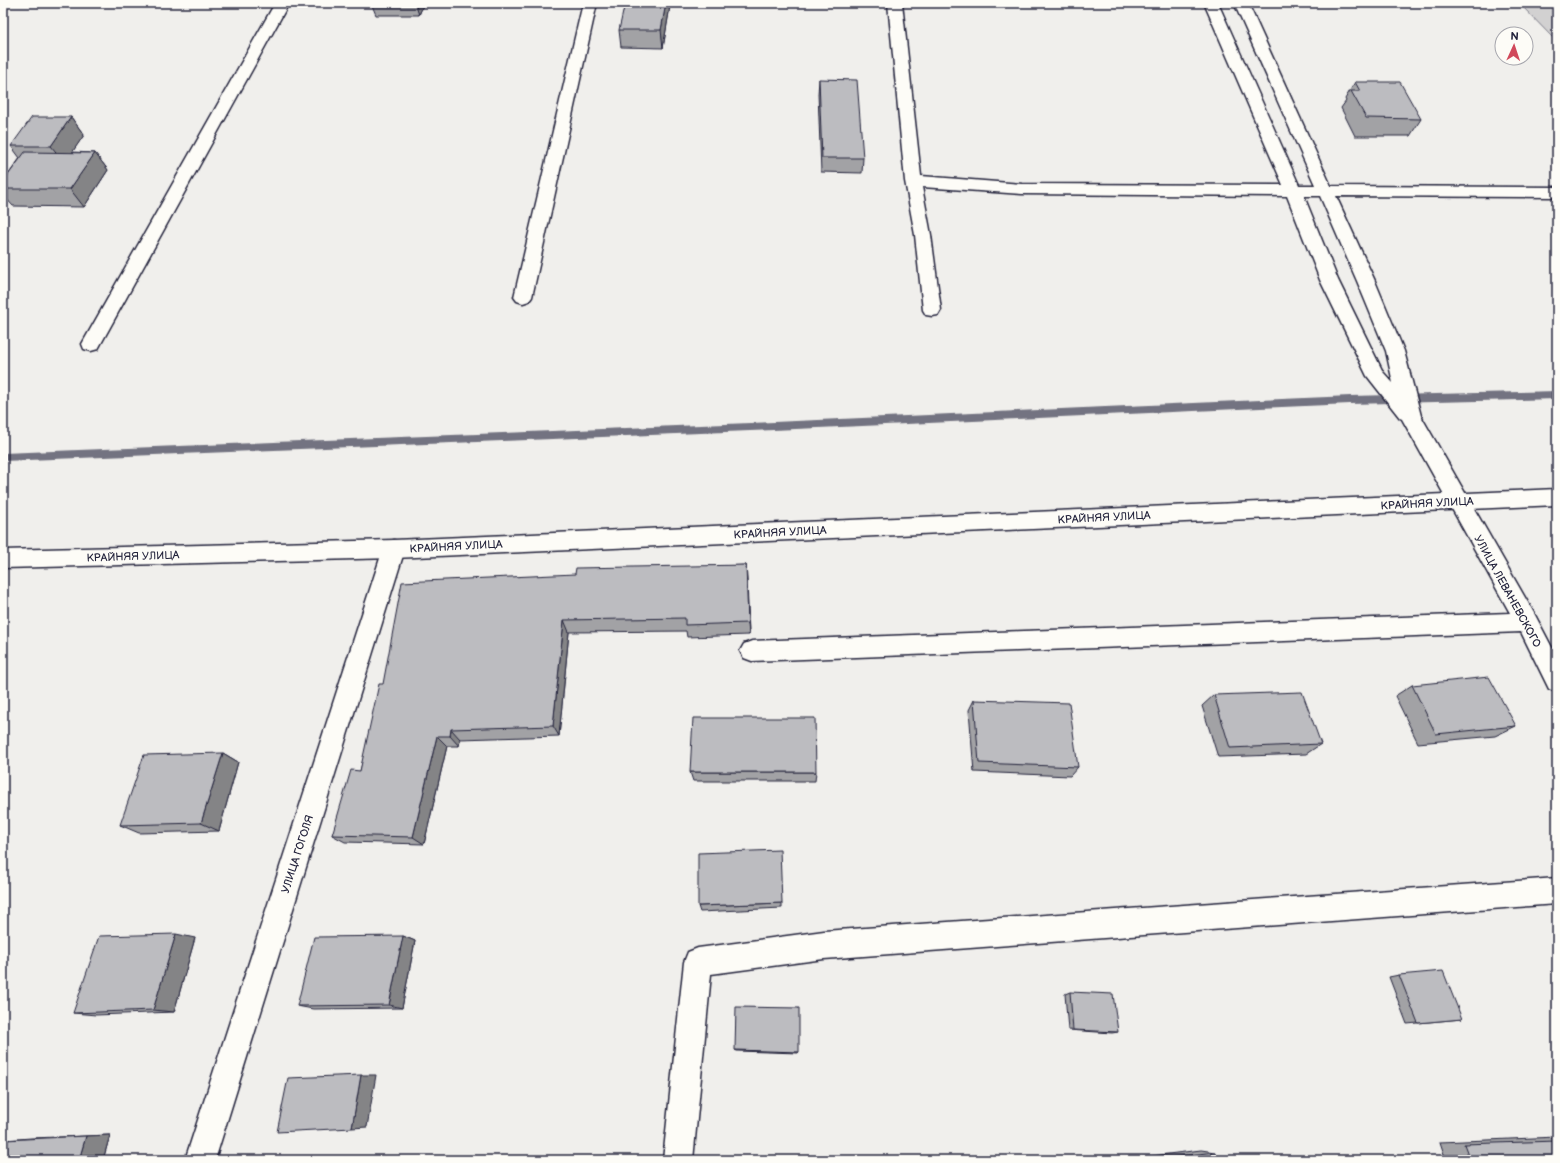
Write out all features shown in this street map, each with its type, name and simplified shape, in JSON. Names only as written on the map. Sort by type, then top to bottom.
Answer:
[{"type":"street","points":[[91,344],[282,3]]},
{"type":"street","points":[[523,297],[590,3]]},
{"type":"street","points":[[895,3],[913,181],[923,235],[932,310]]},
{"type":"street","points":[[1211,3],[1294,192],[1329,280],[1376,376],[1411,417]]},
{"type":"street","points":[[1240,3],[1366,281],[1395,351],[1411,417]]},
{"type":"street","points":[[913,181],[1022,189],[1294,192],[1557,192]]},
{"type":"street","name":"УЛИЦА ЛЕВАНЕВСКОГО","points":[[1411,417],[1527,622],[1557,681]]},
{"type":"street","name":"КРАЙНЯЯ УЛИЦА","points":[[3,559],[394,549],[1557,497]]},
{"type":"street","name":"УЛИЦА ГОГОЛЯ","points":[[200,1160],[394,549]]},
{"type":"street","points":[[752,651],[1527,622]]},
{"type":"street","points":[[678,1160],[698,962],[824,945],[1557,891]]},
{"type":"shaded area","points":[[1519,3],[1557,3],[1557,42]]},
{"type":"building","points":[[625,3],[666,3],[661,30],[619,30]]},
{"type":"building","points":[[819,79],[857,80],[863,158],[822,158]]},
{"type":"building","points":[[1355,82],[1400,82],[1421,119],[1366,118],[1351,91],[1360,91]]},
{"type":"building","points":[[32,117],[71,117],[51,146],[11,146]]},
{"type":"building","points":[[25,152],[95,153],[70,189],[3,189],[3,182]]},
{"type":"building","points":[[746,565],[748,623],[685,625],[685,618],[564,620],[553,726],[451,729],[450,736],[437,736],[413,837],[332,835],[351,770],[360,771],[379,684],[383,684],[402,582],[575,574],[576,568]]},
{"type":"building","points":[[1489,677],[1516,726],[1436,734],[1412,685]]},
{"type":"building","points":[[1302,692],[1321,744],[1230,748],[1214,695]]},
{"type":"building","points":[[974,700],[1069,703],[1078,767],[979,763]]},
{"type":"building","points":[[693,718],[815,718],[816,772],[690,772]]},
{"type":"building","points":[[223,753],[201,823],[120,825],[144,755]]},
{"type":"building","points":[[780,850],[782,903],[698,906],[698,853]]},
{"type":"building","points":[[176,934],[153,1010],[73,1013],[99,936]]},
{"type":"building","points":[[403,936],[389,1005],[297,1006],[314,937]]},
{"type":"building","points":[[1443,971],[1462,1019],[1418,1023],[1399,975]]},
{"type":"building","points":[[1070,992],[1113,994],[1118,1032],[1073,1030]]},
{"type":"building","points":[[736,1007],[799,1008],[799,1052],[735,1050]]},
{"type":"building","points":[[361,1075],[352,1128],[277,1132],[288,1078]]},
{"type":"building","points":[[86,1136],[79,1160],[3,1160],[4,1140]]},
{"type":"building","points":[[1557,1141],[1557,1160],[1470,1160],[1464,1144]]},
{"type":"building","points":[[1215,1152],[1217,1160],[1152,1160]]},
{"type":"waterway","points":[[3,457],[750,427],[1350,400],[1557,395]]}]
